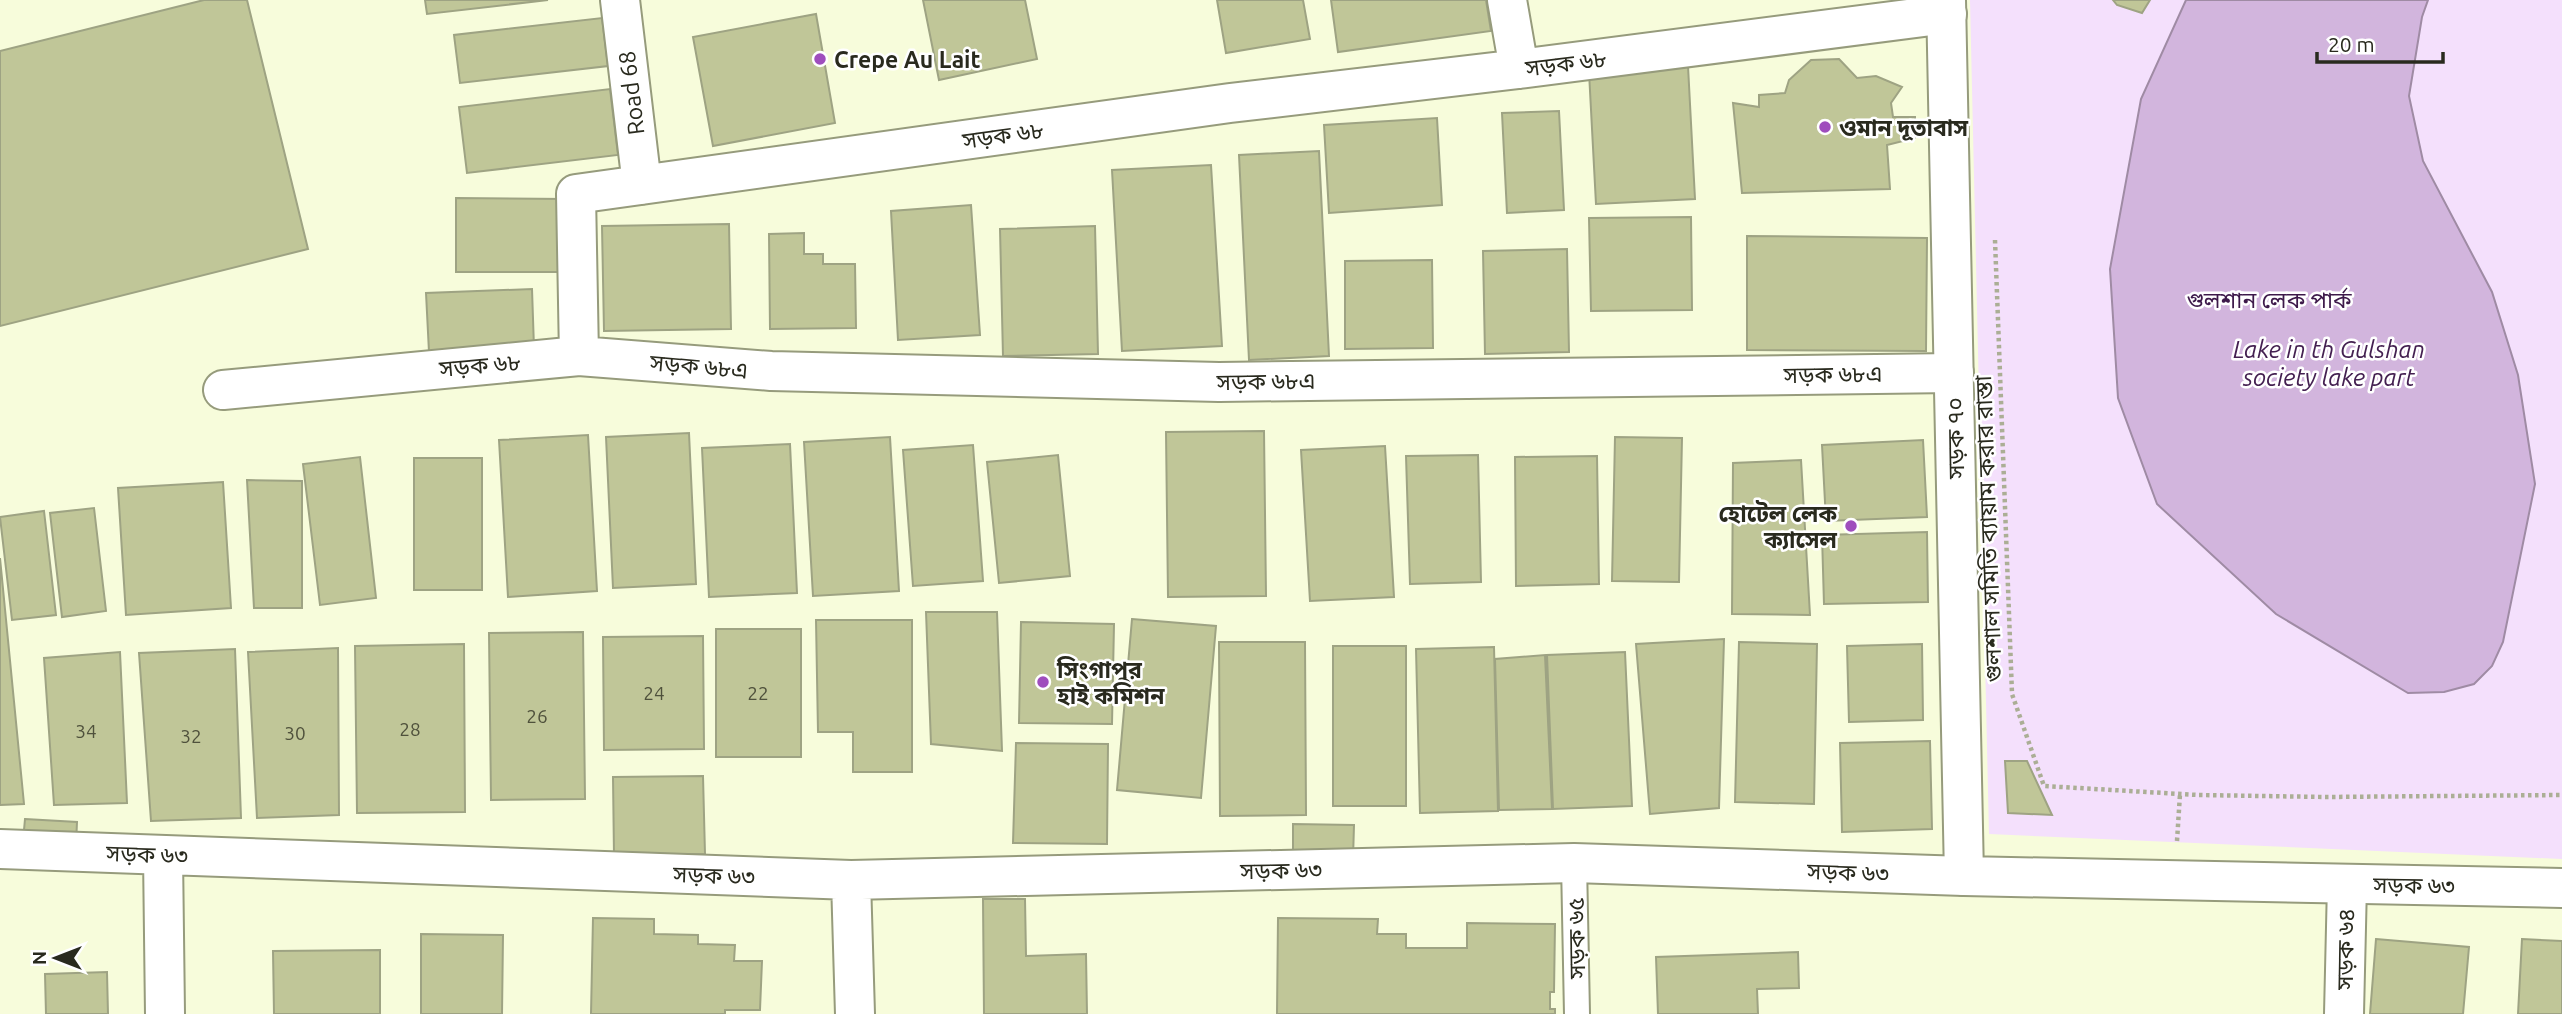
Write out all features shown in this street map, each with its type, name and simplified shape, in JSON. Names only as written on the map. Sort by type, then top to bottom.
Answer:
[{"type":"street","name":"Road 68","points":[[620,0],[642,186]]},
{"type":"street","points":[[1507,0],[1519,69]]},
{"type":"street","name":"সড়ক ৬৮","points":[[223,390],[579,356],[576,194],[1230,103],[1519,69],[1946,7]]},
{"type":"street","name":"সড়ক ৭০","points":[[1946,7],[1964,876]]},
{"type":"street","name":"সড়ক ৬৮এ","points":[[579,356],[771,371],[1219,382],[1954,373]]},
{"type":"street","name":"সড়ক ৬৩","points":[[0,849],[851,880],[1574,863],[1964,876],[2562,888]]},
{"type":"street","points":[[163,855],[165,1014]]},
{"type":"street","points":[[851,880],[855,1014]]},
{"type":"street","name":"সড়ক ৬৪","points":[[2344,1014],[2347,884]]},
{"type":"lane","name":"সড়ক ৬৫","points":[[1574,863],[1577,1014]]},
{"type":"path","name":"গুলশাল সমিতি ব্যায়াম করার রাস্তা","points":[[1995,234],[2012,694],[2044,786],[2199,795],[2562,795]]},
{"type":"green space","name":"গুলশান লেক পার্ক","points":[[1970,0],[2562,0],[2562,859],[1989,834]]},
{"type":"water","name":"Lake in th Gulshan society lake part","points":[[2186,0],[2428,0],[2422,17],[2409,96],[2423,161],[2492,292],[2518,375],[2535,484],[2503,642],[2492,666],[2474,684],[2444,692],[2408,693],[2276,614],[2157,504],[2118,398],[2110,269],[2141,99]]},
{"type":"building","points":[[204,0],[247,0],[308,249],[0,326],[0,51]]},
{"type":"building","points":[[425,0],[548,0],[427,14]]},
{"type":"building","points":[[923,0],[1025,0],[1037,59],[939,80]]},
{"type":"building","points":[[1217,0],[1303,0],[1310,39],[1226,53]]},
{"type":"building","points":[[1331,0],[1486,0],[1491,31],[1338,52]]},
{"type":"building","points":[[2113,0],[2150,0],[2142,13],[2117,5]]},
{"type":"building","points":[[816,14],[835,123],[713,146],[693,37]]},
{"type":"building","points":[[602,18],[608,66],[460,83],[454,35]]},
{"type":"building","name":"ওমান দূতাবাস","points":[[1839,59],[1857,78],[1876,76],[1902,87],[1891,103],[1893,117],[1915,117],[1915,138],[1887,145],[1890,189],[1742,193],[1733,103],[1759,107],[1759,95],[1785,93],[1789,80],[1811,60]]},
{"type":"building","points":[[1688,66],[1695,199],[1596,204],[1589,72]]},
{"type":"building","points":[[610,89],[618,155],[467,173],[459,107]]},
{"type":"building","points":[[1559,111],[1564,210],[1507,213],[1502,113]]},
{"type":"building","points":[[1437,118],[1442,205],[1329,213],[1324,125]]},
{"type":"building","points":[[1319,151],[1329,356],[1249,360],[1239,155]]},
{"type":"building","points":[[1211,165],[1222,346],[1122,351],[1112,170]]},
{"type":"building","points":[[456,198],[566,199],[565,272],[456,272]]},
{"type":"building","points":[[971,205],[980,335],[898,340],[891,211]]},
{"type":"building","points":[[1691,217],[1692,310],[1591,311],[1589,218]]},
{"type":"building","points":[[729,224],[731,329],[604,331],[602,226]]},
{"type":"building","points":[[1095,226],[1098,354],[1003,356],[1000,229]]},
{"type":"building","points":[[804,233],[804,254],[823,254],[823,264],[855,264],[856,328],[770,329],[769,234]]},
{"type":"building","points":[[1747,236],[1927,238],[1926,351],[1747,350]]},
{"type":"building","points":[[1567,249],[1569,352],[1485,354],[1483,251]]},
{"type":"building","points":[[1432,260],[1433,348],[1345,349],[1345,261]]},
{"type":"building","points":[[532,289],[534,348],[429,352],[426,293]]},
{"type":"building","points":[[1264,431],[1266,596],[1168,597],[1166,432]]},
{"type":"building","points":[[689,433],[696,584],[613,588],[606,437]]},
{"type":"building","points":[[588,435],[597,591],[508,597],[499,440]]},
{"type":"building","points":[[890,437],[899,591],[813,596],[804,442]]},
{"type":"building","points":[[1615,437],[1682,438],[1679,582],[1612,581]]},
{"type":"building","points":[[1923,440],[1927,517],[1826,521],[1822,445]]},
{"type":"building","points":[[790,444],[797,593],[709,597],[702,448]]},
{"type":"building","points":[[973,445],[983,581],[913,586],[903,450]]},
{"type":"building","points":[[1385,446],[1394,597],[1310,601],[1301,450]]},
{"type":"building","points":[[1058,455],[1070,576],[999,583],[987,462]]},
{"type":"building","points":[[1478,455],[1481,582],[1410,584],[1406,456]]},
{"type":"building","points":[[1597,456],[1599,584],[1516,586],[1515,457]]},
{"type":"building","points":[[360,457],[376,598],[320,605],[303,464]]},
{"type":"building","points":[[414,458],[482,458],[482,590],[414,590]]},
{"type":"building","points":[[1801,460],[1810,615],[1732,614],[1733,463]]},
{"type":"building","points":[[247,480],[302,481],[302,608],[254,608]]},
{"type":"building","points":[[223,482],[231,608],[126,615],[118,488]]},
{"type":"building","points":[[94,508],[106,611],[62,617],[50,513]]},
{"type":"building","points":[[44,511],[56,615],[12,620],[0,517]]},
{"type":"building","points":[[1927,532],[1928,602],[1824,604],[1822,535]]},
{"type":"building","points":[[0,558],[24,804],[0,805]]},
{"type":"building","points":[[926,612],[997,612],[1002,751],[931,744]]},
{"type":"building","points":[[1132,619],[1216,626],[1201,798],[1117,790]]},
{"type":"building","points":[[816,620],[912,620],[912,772],[853,772],[853,732],[818,732]]},
{"type":"building","points":[[1021,622],[1114,624],[1112,724],[1019,723]]},
{"type":"building","points":[[716,629],[801,629],[801,757],[716,757]]},
{"type":"building","points":[[583,632],[585,799],[491,800],[489,633]]},
{"type":"building","points":[[703,636],[704,749],[604,750],[603,637]]},
{"type":"building","points":[[1724,639],[1719,808],[1650,814],[1636,644]]},
{"type":"building","points":[[1219,642],[1305,642],[1306,815],[1220,816]]},
{"type":"building","points":[[1739,642],[1817,644],[1814,804],[1735,802]]},
{"type":"building","points":[[464,644],[465,812],[357,813],[355,646]]},
{"type":"building","points":[[1922,644],[1923,720],[1849,722],[1847,646]]},
{"type":"building","points":[[1333,646],[1406,646],[1406,806],[1333,806]]},
{"type":"building","points":[[1494,647],[1498,811],[1420,813],[1416,649]]},
{"type":"building","points":[[338,648],[339,815],[257,818],[248,652]]},
{"type":"building","points":[[235,649],[241,818],[151,821],[139,653]]},
{"type":"building","points":[[120,652],[127,803],[54,805],[44,658]]},
{"type":"building","points":[[1625,652],[1632,806],[1553,809],[1547,655]]},
{"type":"building","points":[[1545,655],[1552,809],[1499,810],[1495,659]]},
{"type":"building","points":[[1930,741],[1932,829],[1842,832],[1840,743]]},
{"type":"building","points":[[1016,743],[1108,744],[1107,844],[1013,843]]},
{"type":"building","points":[[2005,761],[2027,761],[2052,815],[2008,813]]},
{"type":"building","points":[[703,776],[705,854],[614,855],[613,777]]},
{"type":"building","points":[[25,819],[77,822],[76,845],[23,841]]},
{"type":"building","points":[[1293,824],[1354,825],[1353,859],[1293,858]]},
{"type":"building","points":[[983,899],[1025,899],[1026,956],[1086,954],[1087,1014],[984,1014]]},
{"type":"building","points":[[593,918],[654,919],[654,934],[698,935],[698,944],[735,945],[734,961],[762,961],[760,1010],[725,1010],[725,1014],[591,1014]]},
{"type":"building","points":[[1278,918],[1378,919],[1377,934],[1406,934],[1406,948],[1467,948],[1467,923],[1555,924],[1554,992],[1550,992],[1550,1009],[1555,1009],[1555,1014],[1277,1014]]},
{"type":"building","points":[[421,934],[503,935],[502,1014],[421,1014]]},
{"type":"building","points":[[2376,939],[2469,947],[2463,1014],[2370,1014]]},
{"type":"building","points":[[2522,939],[2562,941],[2562,1014],[2518,1014]]},
{"type":"building","points":[[380,950],[380,1014],[274,1014],[273,951]]},
{"type":"building","points":[[1798,952],[1799,988],[1757,989],[1758,1014],[1658,1014],[1656,957]]},
{"type":"building","points":[[107,972],[108,1014],[46,1014],[45,974]]},
{"type":"place","name":"Crepe Au Lait","points":[[820,59]]},
{"type":"place","name":"ওমান দূতাবাস","points":[[1825,127]]},
{"type":"place","name":"হোটেল লেক ক্যাসেল","points":[[1851,526]]},
{"type":"place","name":"সিংগাপুর হাই কমিশন","points":[[1043,682]]}]
